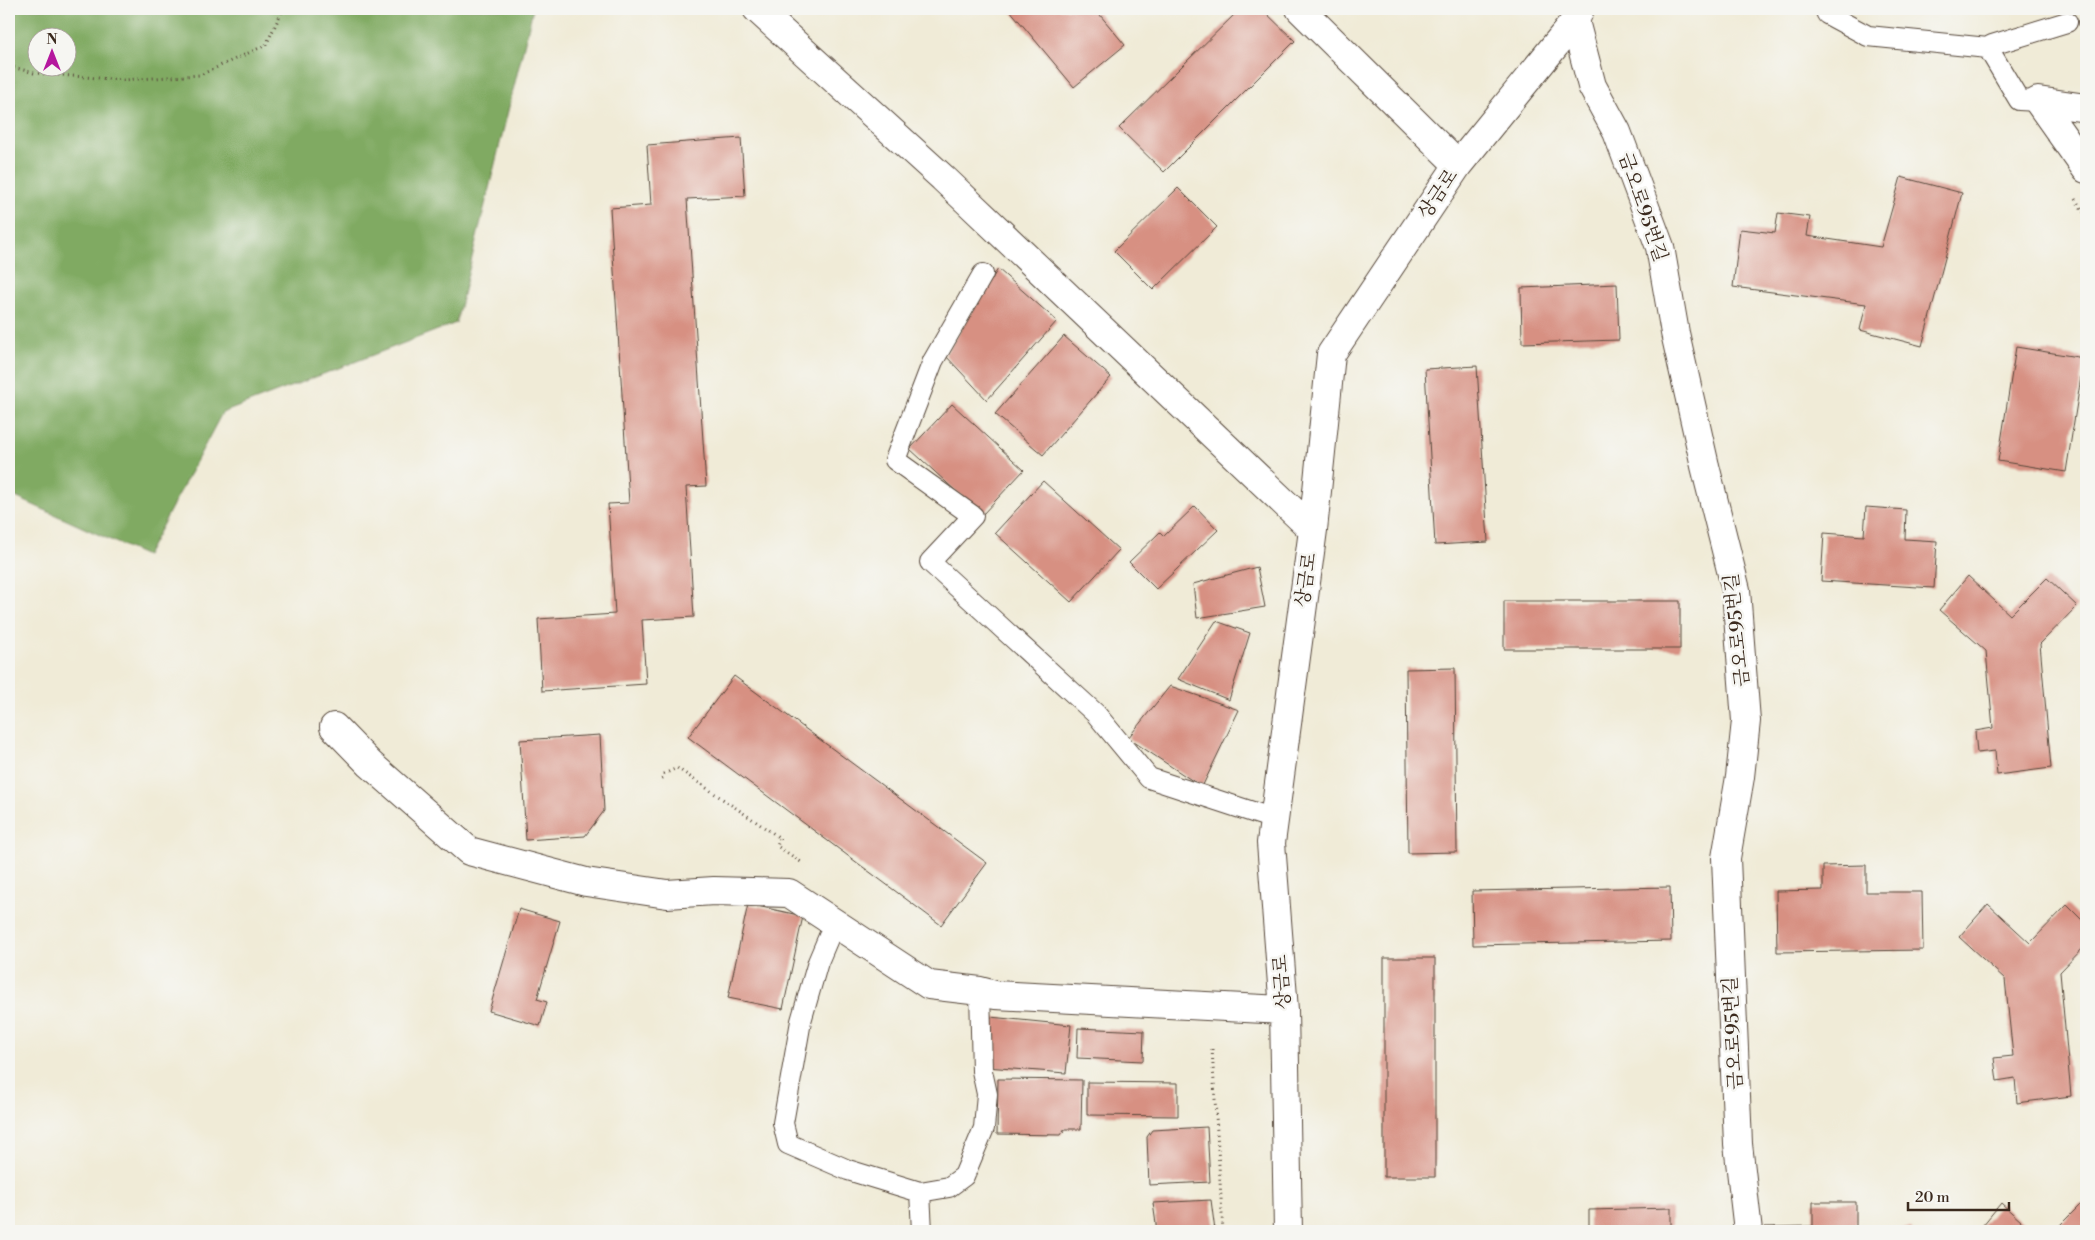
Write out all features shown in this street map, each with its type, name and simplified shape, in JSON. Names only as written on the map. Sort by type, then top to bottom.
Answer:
[{"type":"street","points":[[758,9],[943,178],[1313,530]]},
{"type":"street","points":[[1300,9],[1458,165]]},
{"type":"street","name":"상금로","points":[[1288,1231],[1284,1010],[1271,843],[1313,530],[1331,354],[1458,165],[1574,13]]},
{"type":"street","name":"금오로95번길","points":[[1574,13],[1592,86],[1617,132],[1660,247],[1675,333],[1736,590],[1746,721],[1740,777],[1726,858],[1738,1144],[1748,1231]]},
{"type":"street","points":[[2038,101],[2086,108]]},
{"type":"street","points":[[2038,101],[2086,169]]},
{"type":"street","points":[[334,727],[370,764],[468,851],[586,882],[667,894],[714,891],[789,893],[929,985],[980,991],[994,995],[1049,999],[1284,1010]]},
{"type":"lane","points":[[1825,9],[1828,14],[1868,36],[1988,48],[1992,44],[2068,22]]},
{"type":"lane","points":[[1988,48],[2019,100],[2038,101]]},
{"type":"lane","points":[[983,274],[932,361],[895,460],[973,516],[930,562],[1096,714],[1149,778],[1274,819]]},
{"type":"lane","points":[[835,922],[818,962],[801,1021],[783,1124],[788,1144],[848,1170],[920,1192],[949,1187],[964,1176],[984,1128],[987,1094],[982,1071],[980,991]]},
{"type":"lane","points":[[920,1192],[922,1231]]},
{"type":"path","points":[[9,66],[34,73],[123,80],[200,75],[266,44],[284,9]]},
{"type":"path","points":[[2069,191],[2086,215]]},
{"type":"path","points":[[662,779],[664,774],[677,768],[780,838],[777,846],[808,867]]},
{"type":"path","points":[[1212,1049],[1224,1231]]},
{"type":"green space","points":[[9,9],[533,9],[456,323],[222,413],[146,556],[9,494]]},
{"type":"building","points":[[1009,9],[1095,9],[1125,45],[1074,87]]},
{"type":"building","points":[[1240,9],[1262,9],[1295,41],[1164,172],[1119,128]]},
{"type":"building","points":[[741,138],[745,196],[687,199],[706,486],[686,487],[694,617],[642,620],[646,684],[542,691],[538,619],[615,614],[608,504],[629,503],[610,208],[651,205],[647,145]]},
{"type":"building","points":[[1901,177],[1962,193],[1922,346],[1860,330],[1866,304],[1733,287],[1740,229],[1775,233],[1778,213],[1810,217],[1807,236],[1881,247]]},
{"type":"building","points":[[1178,188],[1217,227],[1153,290],[1114,251]]},
{"type":"building","points":[[998,269],[1057,321],[987,400],[945,355]]},
{"type":"building","points":[[1617,284],[1619,340],[1522,343],[1521,288]]},
{"type":"building","points":[[1064,336],[1111,377],[1043,455],[995,414]]},
{"type":"building","points":[[2016,347],[2084,358],[2066,472],[1998,461]]},
{"type":"building","points":[[1477,366],[1488,542],[1435,545],[1425,369]]},
{"type":"building","points":[[952,404],[1024,470],[982,515],[910,449]]},
{"type":"building","points":[[1043,481],[1119,550],[1071,602],[995,533]]},
{"type":"building","points":[[1195,506],[1218,530],[1156,589],[1129,562],[1160,532],[1164,536]]},
{"type":"building","points":[[1866,507],[1906,510],[1905,539],[1937,541],[1934,588],[1821,581],[1824,533],[1864,536]]},
{"type":"building","points":[[1257,567],[1265,607],[1197,618],[1193,584]]},
{"type":"building","points":[[1968,576],[2010,615],[2047,578],[2077,606],[2040,644],[2051,768],[1997,775],[1995,751],[1977,753],[1975,731],[1993,728],[1986,651],[1939,610]]},
{"type":"building","points":[[1504,601],[1680,601],[1680,649],[1504,649]]},
{"type":"building","points":[[1216,621],[1250,633],[1229,700],[1178,679]]},
{"type":"building","points":[[1455,668],[1457,852],[1408,853],[1406,669]]},
{"type":"building","points":[[734,676],[987,863],[941,925],[688,737]]},
{"type":"building","points":[[1170,686],[1239,710],[1202,787],[1128,738]]},
{"type":"building","points":[[600,735],[604,811],[585,836],[526,840],[520,740]]},
{"type":"building","points":[[1866,865],[1866,892],[1922,892],[1923,950],[1777,952],[1776,891],[1823,890],[1823,866]]},
{"type":"building","points":[[1670,887],[1671,941],[1473,945],[1472,891]]},
{"type":"building","points":[[748,904],[803,916],[783,1009],[728,998]]},
{"type":"building","points":[[1988,904],[2030,943],[2067,905],[2086,924],[2086,945],[2060,972],[2071,1096],[2017,1103],[2015,1078],[1997,1081],[1994,1058],[2013,1056],[2005,979],[1959,937]]},
{"type":"building","points":[[519,909],[560,921],[537,999],[547,1002],[540,1026],[489,1011]]},
{"type":"building","points":[[1384,958],[1435,958],[1435,1177],[1384,1177]]},
{"type":"building","points":[[990,1017],[1071,1025],[1066,1073],[986,1067]]},
{"type":"building","points":[[1078,1028],[1144,1031],[1143,1061],[1077,1058]]},
{"type":"building","points":[[998,1079],[1082,1080],[1081,1129],[1065,1129],[1061,1135],[997,1134]]},
{"type":"building","points":[[1087,1082],[1178,1083],[1178,1116],[1087,1115]]},
{"type":"building","points":[[1207,1127],[1210,1182],[1149,1185],[1147,1137],[1152,1130]]},
{"type":"building","points":[[1211,1200],[1215,1231],[1157,1231],[1153,1203]]},
{"type":"building","points":[[1813,1202],[1856,1202],[1856,1229],[1912,1228],[1912,1231],[1766,1231],[1765,1227],[1813,1226]]},
{"type":"building","points":[[2001,1203],[2032,1231],[1978,1231]]},
{"type":"building","points":[[2081,1204],[2086,1209],[2086,1231],[2054,1231]]},
{"type":"building","points":[[1671,1208],[1671,1231],[1589,1231],[1589,1210]]},
{"type":"building","points":[[934,1229],[956,1230],[956,1231],[934,1231]]}]
